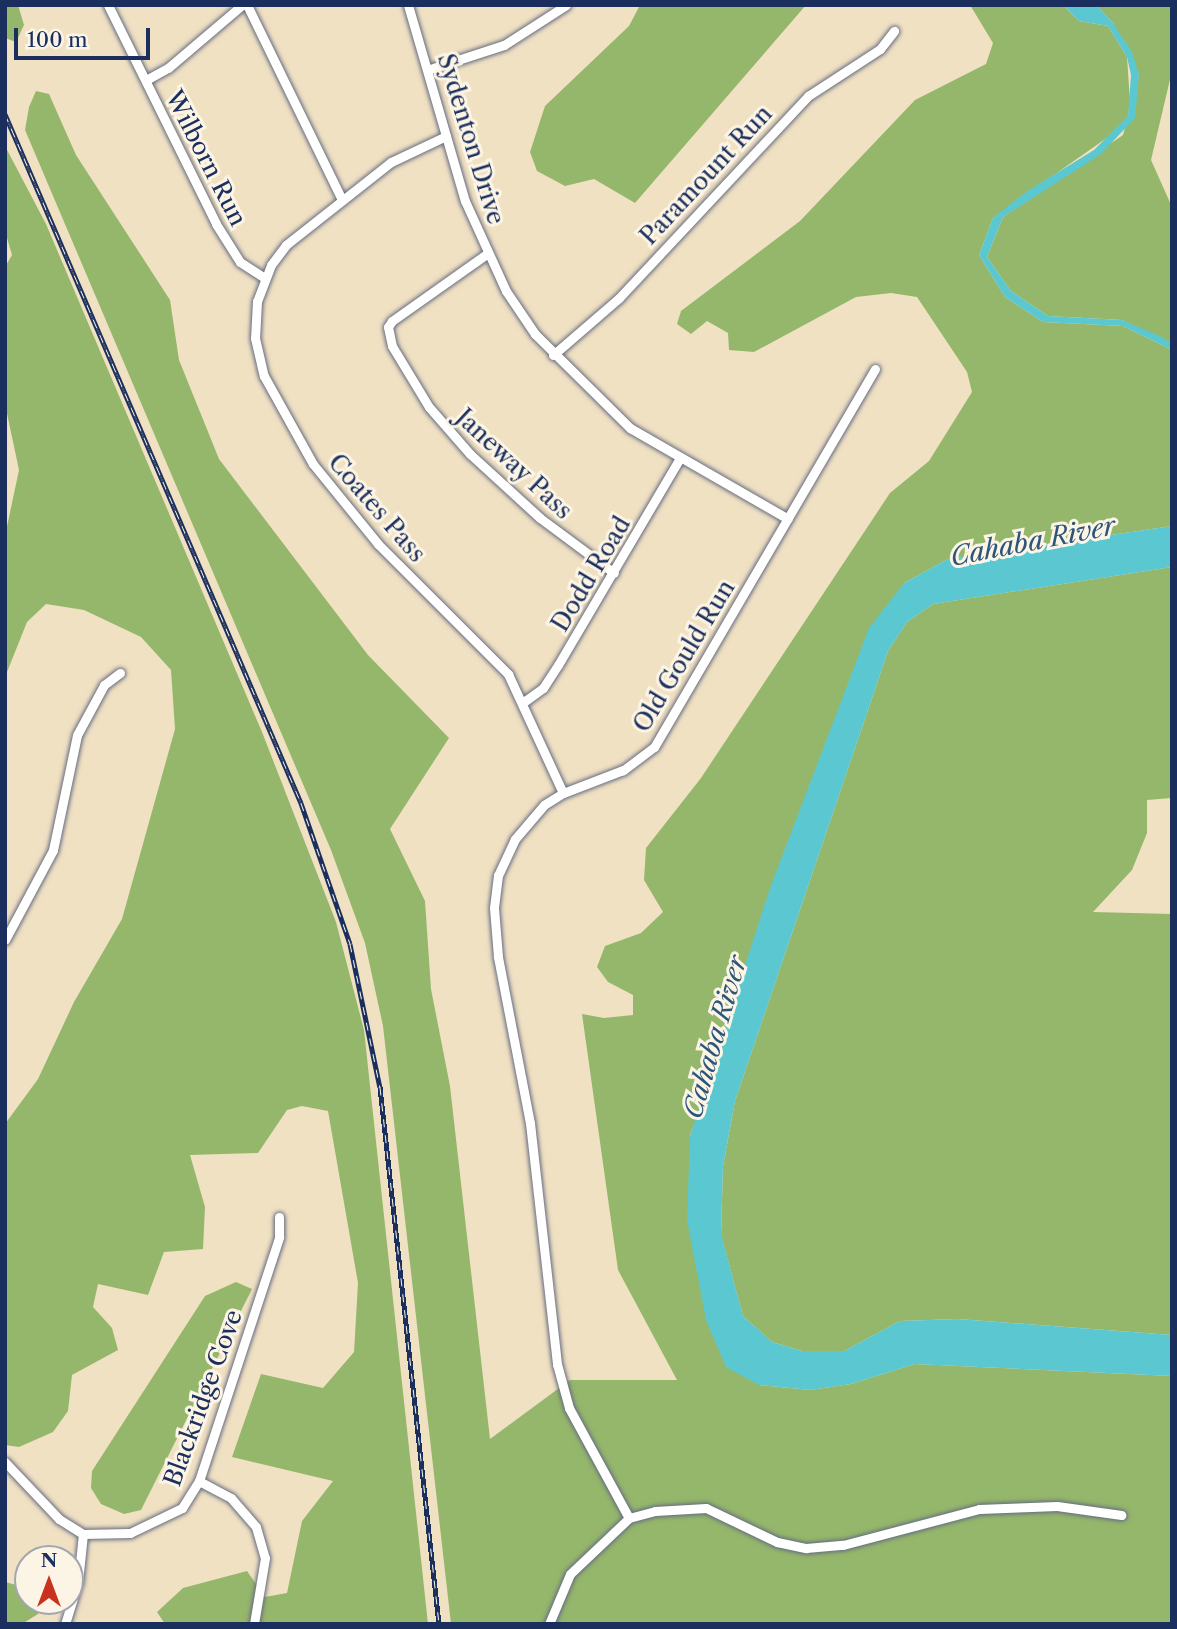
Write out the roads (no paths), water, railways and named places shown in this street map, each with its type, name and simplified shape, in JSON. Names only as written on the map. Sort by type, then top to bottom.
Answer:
[{"type":"street","name":"Wilborn Run","points":[[108,5],[227,244],[240,262],[265,278]]},
{"type":"street","points":[[146,80],[168,68],[242,5]]},
{"type":"street","points":[[247,5],[341,198]]},
{"type":"street","name":"Sydenton Drive","points":[[408,5],[430,69],[465,201],[488,253],[520,313],[552,355],[630,428],[788,519]]},
{"type":"street","points":[[430,69],[504,46],[566,5]]},
{"type":"street","name":"Paramount Run","points":[[552,355],[619,298],[808,96],[880,49],[894,31]]},
{"type":"street","name":"Coates Pass","points":[[446,136],[414,149],[341,198],[291,240],[265,278],[255,316],[260,361],[278,403],[313,464],[379,544],[483,645],[525,701],[563,793]]},
{"type":"street","name":"Janeway Pass","points":[[488,253],[392,321],[388,327],[392,346],[429,407],[470,454],[540,518],[614,573]]},
{"type":"street","name":"Old Gould Run","points":[[629,1518],[569,1408],[557,1364],[530,1123],[498,957],[495,889],[504,857],[528,820],[563,793],[623,770],[654,747],[876,369]]},
{"type":"street","name":"Dodd Road","points":[[525,701],[543,688],[614,573],[680,458]]},
{"type":"street","points":[[5,940],[53,850],[77,735],[104,685],[120,673]]},
{"type":"street","name":"Blackridge Cove","points":[[83,1534],[106,1537],[151,1527],[182,1508],[199,1481],[279,1237],[279,1217]]},
{"type":"street","points":[[5,1462],[59,1519],[83,1534],[78,1582],[65,1624]]},
{"type":"street","points":[[199,1481],[231,1498],[256,1527],[264,1558],[254,1624]]},
{"type":"street","points":[[549,1624],[570,1574],[629,1518],[655,1511],[706,1508],[777,1542],[806,1548],[843,1545],[979,1509],[1057,1506],[1121,1515]]},
{"type":"water","points":[[1063,5],[1096,5],[1113,23],[1132,52],[1139,75],[1135,118],[1101,154],[1003,217],[987,257],[1011,291],[1048,316],[1122,320],[1162,337],[1172,344],[1172,350],[1123,326],[1043,322],[1005,297],[979,255],[993,218],[1026,192],[1094,150],[1128,116],[1131,75],[1127,57],[1108,26],[1079,21]]},
{"type":"water","points":[[1172,526],[1172,567],[933,604],[907,622],[888,651],[735,1101],[723,1166],[721,1234],[743,1316],[772,1342],[802,1351],[844,1351],[900,1321],[958,1319],[1172,1335],[1172,1376],[915,1364],[851,1384],[810,1390],[759,1385],[726,1367],[706,1320],[687,1220],[690,1136],[770,888],[869,628],[904,583],[948,559]]},
{"type":"railway","points":[[5,114],[301,803],[350,944],[380,1087],[439,1624]]},
{"type":"water label","name":"Cahaba River","points":[[1033,542]]},
{"type":"water label","name":"Cahaba River","points":[[716,1037]]}]
